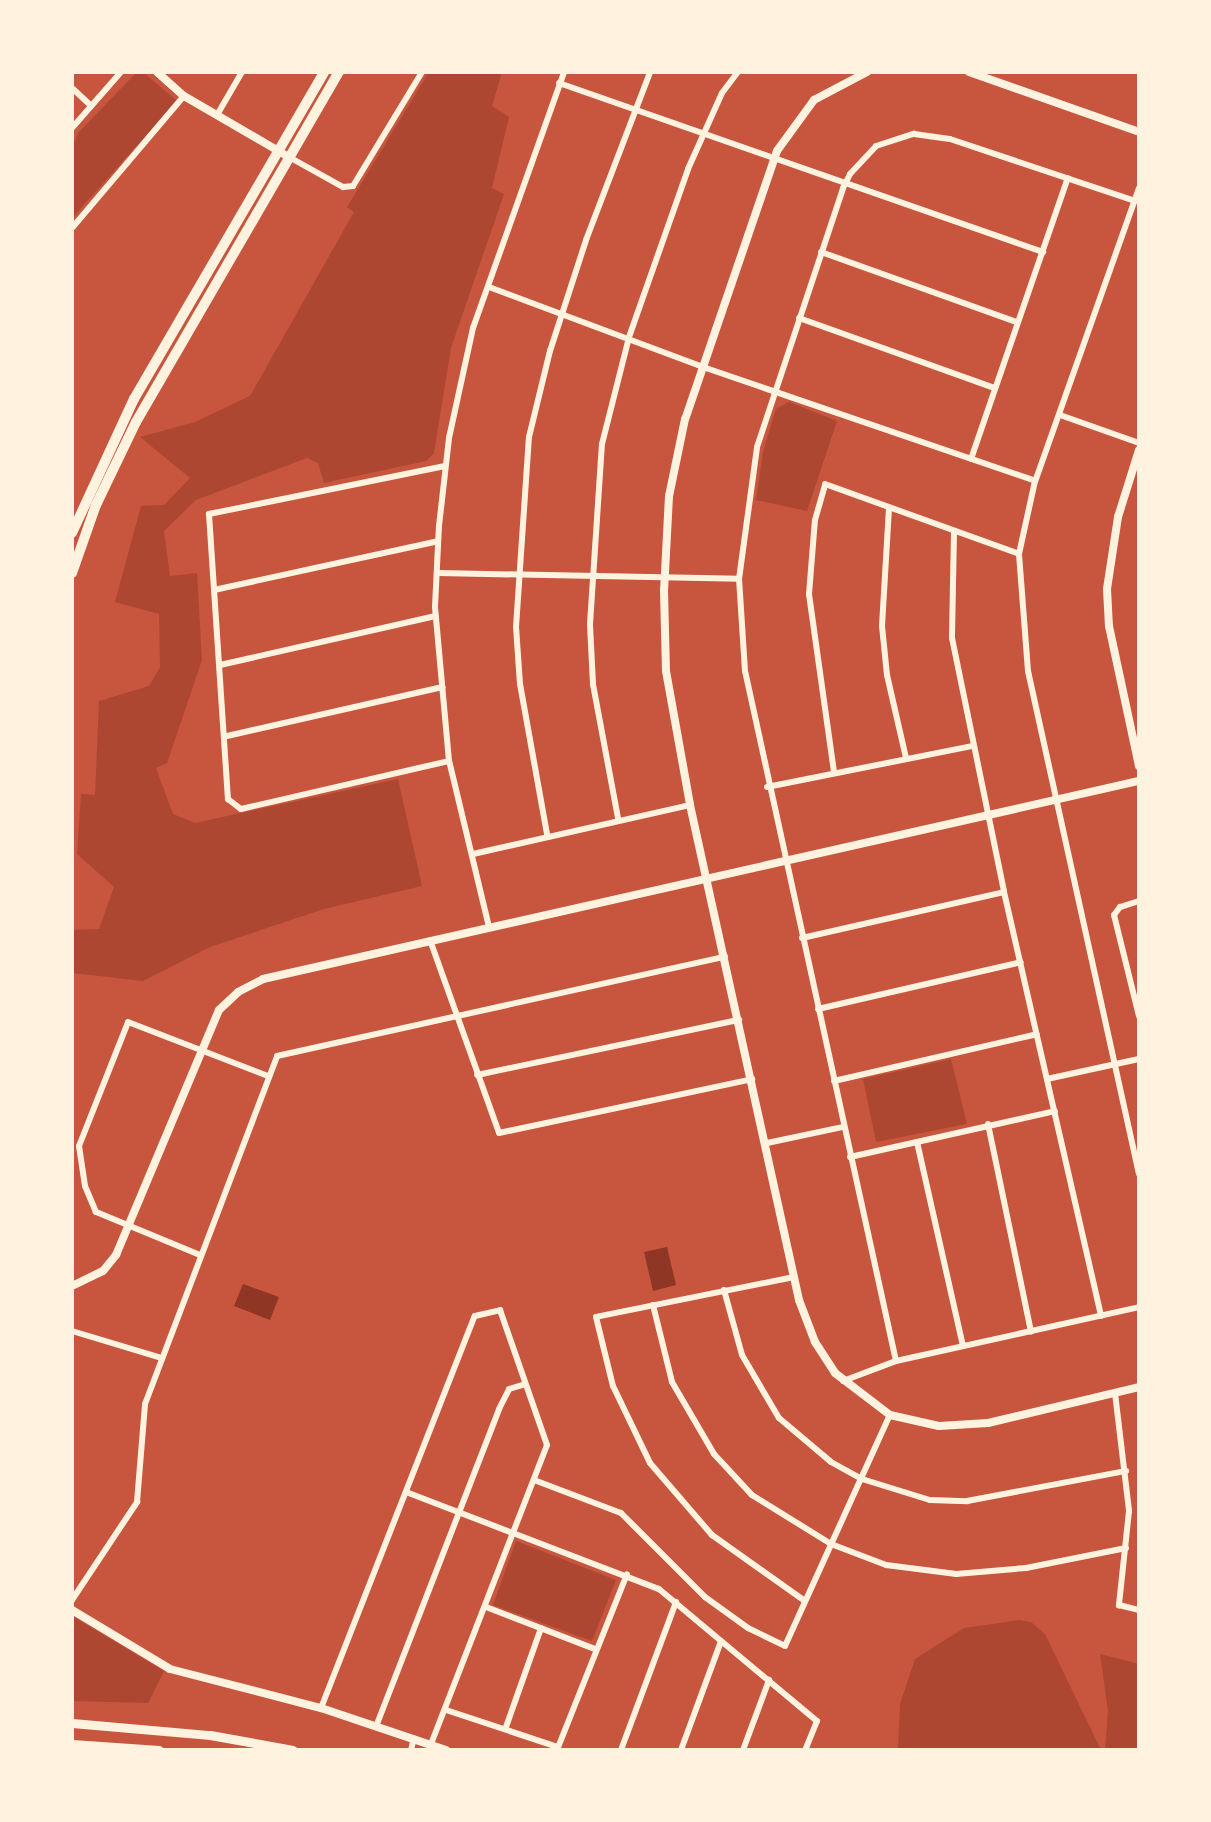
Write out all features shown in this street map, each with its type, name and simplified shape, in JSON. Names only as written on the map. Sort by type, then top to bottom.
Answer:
[{"type":"main road","points":[[72,533],[134,399],[324,72]]},
{"type":"main road","points":[[72,573],[118,457],[339,72]]},
{"type":"main road","points":[[72,1723],[198,1733],[293,1750]]},
{"type":"main road","points":[[72,1744],[159,1750]]},
{"type":"street","points":[[72,128],[121,72]]},
{"type":"street","points":[[157,72],[184,96],[343,187],[353,186],[422,72]]},
{"type":"street","points":[[217,115],[242,72]]},
{"type":"street","points":[[489,927],[449,761],[436,616],[445,467],[463,366],[564,72]]},
{"type":"street","points":[[547,834],[520,684],[517,573],[529,437],[562,314],[633,107],[650,72]]},
{"type":"street","points":[[618,818],[593,684],[592,574],[602,444],[629,337],[703,132],[722,93],[738,72]]},
{"type":"street","points":[[867,72],[814,100],[772,160],[700,366],[669,496],[664,575],[666,671],[690,805],[767,1143],[794,1277],[815,1342],[843,1381],[890,1415],[923,1424],[961,1426],[1139,1387]]},
{"type":"street","points":[[969,72],[1139,132]]},
{"type":"street","points":[[559,83],[703,132],[772,160],[1043,252]]},
{"type":"street","points":[[72,88],[90,106]]},
{"type":"street","points":[[72,228],[184,96]]},
{"type":"street","points":[[895,1362],[786,862],[767,787],[745,671],[740,579],[757,447],[845,185],[876,146],[914,134],[950,139],[1135,201]]},
{"type":"street","points":[[971,459],[1068,178]]},
{"type":"street","points":[[1139,188],[1035,481],[1019,554],[1028,671],[1139,1174]]},
{"type":"street","points":[[821,252],[1017,322]]},
{"type":"street","points":[[489,287],[629,337],[700,366],[1035,481]]},
{"type":"street","points":[[799,318],[995,388]]},
{"type":"street","points":[[1060,415],[1139,443]]},
{"type":"street","points":[[1139,450],[1118,516],[1107,589],[1109,626],[1139,766]]},
{"type":"street","points":[[445,467],[209,514],[227,736],[228,799],[241,809],[449,761]]},
{"type":"street","points":[[834,772],[810,606],[815,520],[825,484],[1019,554]]},
{"type":"street","points":[[889,508],[882,626],[887,675],[906,758]]},
{"type":"street","points":[[954,532],[952,638],[1004,892],[1101,1316]]},
{"type":"street","points":[[214,590],[439,541]]},
{"type":"street","points":[[439,573],[664,575],[740,579]]},
{"type":"street","points":[[220,665],[436,616]]},
{"type":"street","points":[[227,736],[442,687]]},
{"type":"street","points":[[767,787],[973,746]]},
{"type":"street","points":[[72,1286],[103,1271],[129,1229],[200,1049],[219,1010],[237,992],[262,979],[489,927],[709,881],[1139,780]]},
{"type":"street","points":[[473,854],[547,834],[690,805]]},
{"type":"street","points":[[802,938],[1004,892]]},
{"type":"street","points":[[1139,901],[1120,906],[1114,915],[1139,1016]]},
{"type":"street","points":[[430,940],[499,1133],[751,1079]]},
{"type":"street","points":[[72,1600],[138,1502],[145,1404],[277,1056],[724,957]]},
{"type":"street","points":[[818,1009],[1021,962]]},
{"type":"street","points":[[477,1075],[739,1020]]},
{"type":"street","points":[[200,1255],[129,1229],[96,1212],[85,1186],[79,1146],[102,1085],[128,1022],[268,1076]]},
{"type":"street","points":[[834,1081],[1037,1034]]},
{"type":"street","points":[[1047,1079],[1139,1059]]},
{"type":"street","points":[[850,1157],[1055,1111]]},
{"type":"street","points":[[988,1125],[1031,1332]]},
{"type":"street","points":[[767,1143],[843,1127]]},
{"type":"street","points":[[918,1142],[963,1346]]},
{"type":"street","points":[[794,1277],[596,1317],[613,1386],[650,1463],[712,1535],[805,1601]]},
{"type":"street","points":[[724,1290],[742,1355],[779,1418],[831,1462],[862,1479],[930,1500],[968,1501],[1126,1471]]},
{"type":"street","points":[[653,1305],[672,1382],[714,1454],[752,1495],[831,1544],[886,1565],[956,1574],[1026,1568],[1126,1548]]},
{"type":"street","points":[[843,1381],[895,1362],[1139,1307]]},
{"type":"street","points":[[321,1708],[475,1316],[500,1310],[547,1445],[446,1710],[430,1744]]},
{"type":"street","points":[[72,1331],[162,1358]]},
{"type":"street","points":[[377,1724],[509,1389],[525,1384]]},
{"type":"street","points":[[1115,1393],[1126,1471],[1126,1548],[1119,1605],[1139,1610]]},
{"type":"street","points":[[534,1480],[621,1513],[705,1597],[768,1639],[785,1646],[890,1415]]},
{"type":"street","points":[[407,1492],[627,1574],[676,1602],[817,1721],[805,1750]]},
{"type":"street","points":[[446,1710],[506,1727],[558,1748],[627,1574]]},
{"type":"street","points":[[621,1750],[676,1602]]},
{"type":"street","points":[[486,1607],[595,1649]]},
{"type":"street","points":[[72,1610],[170,1669],[377,1724],[446,1750]]},
{"type":"street","points":[[506,1727],[541,1628]]},
{"type":"street","points":[[681,1750],[721,1641]]},
{"type":"street","points":[[743,1750],[769,1680]]},
{"type":"street","points":[[411,1750],[414,1738]]},
{"type":"shaded area","points":[[143,72],[177,101],[72,218],[72,148],[78,133],[135,74]]},
{"type":"shaded area","points":[[429,72],[502,72],[492,106],[509,117],[492,188],[504,194],[451,348],[434,453],[426,461],[324,483],[318,463],[307,458],[196,500],[164,531],[170,576],[197,573],[202,660],[167,763],[156,768],[173,814],[195,823],[398,779],[422,886],[324,909],[210,947],[143,981],[72,973],[72,930],[99,929],[114,887],[77,854],[81,794],[95,795],[99,701],[149,686],[160,667],[159,614],[115,602],[141,506],[164,505],[190,478],[140,437],[195,422],[250,396],[354,212],[347,207]]},
{"type":"shaded area","points":[[789,402],[837,421],[807,511],[756,500],[763,452],[776,409]]},
{"type":"shaded area","points":[[951,1059],[967,1124],[876,1142],[863,1079]]},
{"type":"shaded area","points":[[667,1247],[676,1285],[653,1291],[644,1252]]},
{"type":"shaded area","points":[[243,1284],[279,1297],[270,1320],[234,1306]]},
{"type":"shaded area","points":[[516,1541],[616,1580],[592,1641],[493,1605]]},
{"type":"shaded area","points":[[72,1616],[164,1671],[148,1703],[72,1701]]},
{"type":"shaded area","points":[[1019,1620],[1031,1622],[1045,1634],[1101,1750],[898,1750],[900,1704],[915,1659],[964,1628]]},
{"type":"shaded area","points":[[1100,1654],[1139,1664],[1137,1750],[1105,1750],[1108,1711]]}]
